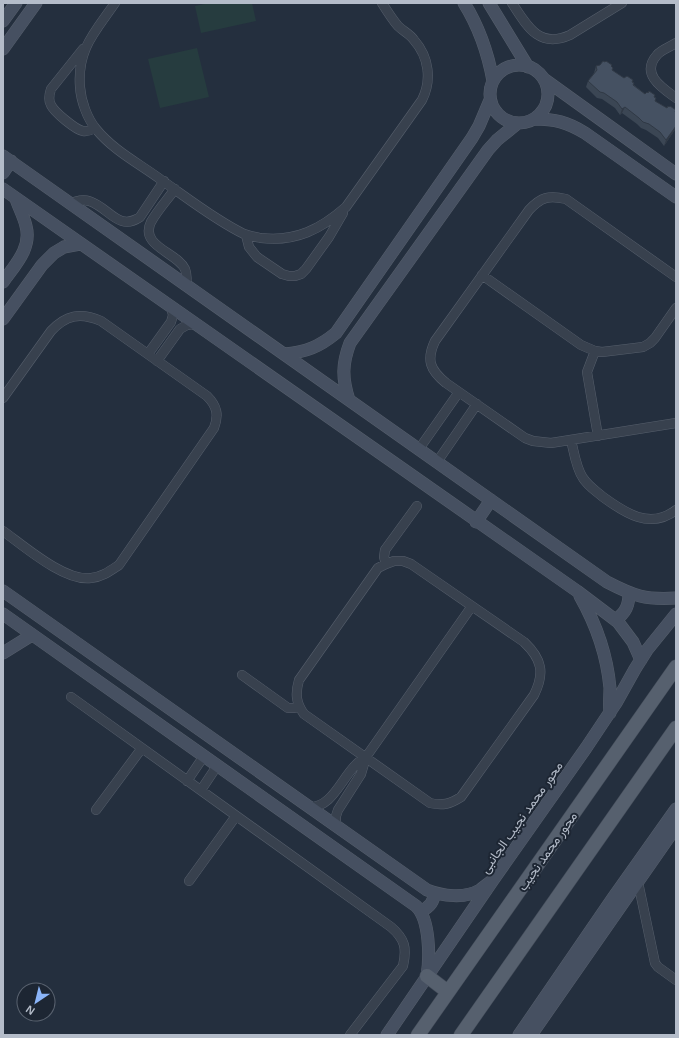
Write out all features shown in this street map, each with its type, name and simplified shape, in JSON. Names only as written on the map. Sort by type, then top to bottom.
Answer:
[{"type":"main road","name":"محور محمد نجيب","points":[[418,1035],[676,667]]},
{"type":"main road","points":[[654,699],[676,682]]},
{"type":"main road","points":[[461,1035],[676,728]]},
{"type":"main road","points":[[427,976],[448,992]]},
{"type":"street","points":[[3,21],[16,3]]},
{"type":"street","points":[[3,49],[36,3]]},
{"type":"street","points":[[95,128],[84,132],[76,128],[53,110],[49,96],[55,83],[85,47],[115,3]]},
{"type":"street","points":[[464,3],[478,28],[493,81]]},
{"type":"street","points":[[488,3],[528,67]]},
{"type":"street","points":[[512,3],[527,27],[532,32],[544,38],[558,40],[570,36],[622,3]]},
{"type":"street","points":[[246,235],[249,247],[257,257],[282,274],[295,276],[301,274],[306,270],[329,237],[346,207],[422,100],[427,91],[429,77],[427,63],[422,50],[414,39],[393,20],[385,5]]},
{"type":"street","points":[[676,43],[658,54],[652,63],[652,73],[655,82],[676,98]]},
{"type":"street","points":[[85,47],[80,67],[80,88],[85,109],[95,128],[108,142],[164,182],[235,229],[246,235],[261,238],[276,239],[291,237],[320,227],[333,219],[346,207]]},
{"type":"street","points":[[284,354],[298,353],[312,349],[325,342],[336,333],[472,138],[490,100],[490,90],[493,81],[499,73],[508,67],[518,65],[528,67],[536,71],[543,79],[676,174]]},
{"type":"street","points":[[349,400],[344,386],[343,371],[345,356],[350,343],[488,150],[507,131],[518,124],[534,119],[541,113],[546,105],[548,96],[547,87],[543,79]]},
{"type":"street","points":[[490,100],[494,109],[500,116],[508,122],[518,124]]},
{"type":"street","points":[[534,119],[552,119],[569,124],[676,197]]},
{"type":"street","points":[[3,173],[7,158],[607,582],[642,598],[676,598]]},
{"type":"street","points":[[70,203],[80,200],[90,201],[121,221],[128,222],[140,217],[164,182]]},
{"type":"street","points":[[3,189],[476,522],[577,591],[615,620],[633,642],[641,660]]},
{"type":"street","points":[[175,189],[151,223],[149,230],[150,237],[154,243],[179,262],[184,268],[187,276],[186,285]]},
{"type":"street","points":[[676,277],[566,200],[556,197],[545,198],[536,202],[529,210],[434,341],[430,350],[432,368],[438,376],[525,438],[533,441],[551,444],[676,423]]},
{"type":"street","points":[[3,282],[24,252],[27,244],[28,235],[26,226],[16,199]]},
{"type":"street","points":[[3,319],[42,265],[54,252],[64,247],[80,244]]},
{"type":"street","points":[[482,275],[581,345],[595,351],[602,352],[643,347],[650,343],[676,308]]},
{"type":"street","points":[[148,354],[171,322],[173,314],[171,307]]},
{"type":"street","points":[[3,398],[58,323],[79,315],[90,316],[100,321],[148,354],[207,396],[214,402],[217,411],[217,420],[214,428],[119,565],[106,574],[90,579],[74,577],[59,571],[3,530]]},
{"type":"street","points":[[157,361],[180,329],[187,325],[195,324]]},
{"type":"street","points":[[595,351],[587,372],[598,436]]},
{"type":"street","points":[[419,449],[459,392]]},
{"type":"street","points":[[437,462],[476,404]]},
{"type":"street","points":[[571,440],[579,470],[586,483],[617,507],[640,518],[651,519],[662,517],[676,510]]},
{"type":"street","points":[[476,522],[492,500]]},
{"type":"street","points":[[386,564],[384,557],[385,550],[417,506]]},
{"type":"street","points":[[394,561],[403,561],[411,564],[524,642],[533,650],[539,661],[541,672],[539,684],[529,701],[461,797],[452,803],[441,805],[430,803],[304,714],[299,707],[296,698],[298,680],[378,568],[386,564],[394,561]]},
{"type":"street","points":[[3,591],[427,890],[445,895],[464,895],[479,890],[493,880]]},
{"type":"street","points":[[577,591],[591,616],[601,643],[610,686],[610,713]]},
{"type":"street","points":[[615,620],[627,609],[629,593]]},
{"type":"street","points":[[336,826],[336,816],[338,810],[361,774],[366,757],[472,606]]},
{"type":"street","points":[[3,614],[421,911],[428,939],[430,959],[427,976]]},
{"type":"street","name":"محور محمد نجيب الجانبى","points":[[387,1035],[610,713],[641,660],[656,638],[676,614]]},
{"type":"street","points":[[3,653],[32,635]]},
{"type":"street","points":[[242,675],[288,708],[299,707]]},
{"type":"street","points":[[71,697],[391,926],[399,934],[404,944],[406,955],[403,966],[350,1035]]},
{"type":"street","points":[[156,722],[167,707]]},
{"type":"street","points":[[96,810],[142,748]]},
{"type":"street","points":[[187,781],[204,756]]},
{"type":"street","points":[[309,807],[320,806],[328,802],[353,766],[366,757]]},
{"type":"street","points":[[201,790],[217,766]]},
{"type":"street","points":[[531,1035],[676,809]]},
{"type":"street","points":[[189,881],[236,816]]},
{"type":"street","points":[[519,1035],[617,901],[638,882],[676,827]]},
{"type":"street","points":[[638,882],[655,962],[658,967],[676,980]]},
{"type":"street","points":[[421,911],[431,904],[434,893]]},
{"type":"green space","points":[[209,3],[252,3],[256,21],[201,33],[195,6]]},
{"type":"green space","points":[[197,48],[209,97],[160,108],[148,59]]},
{"type":"building","points":[[603,61],[606,61],[612,65],[612,70],[624,78],[627,76],[633,80],[633,85],[645,94],[649,91],[655,95],[655,101],[667,108],[670,106],[676,110],[676,126],[666,140],[660,132],[649,124],[643,122],[625,107],[622,109],[617,102],[600,92],[588,81],[597,70],[596,66],[600,65]]}]
